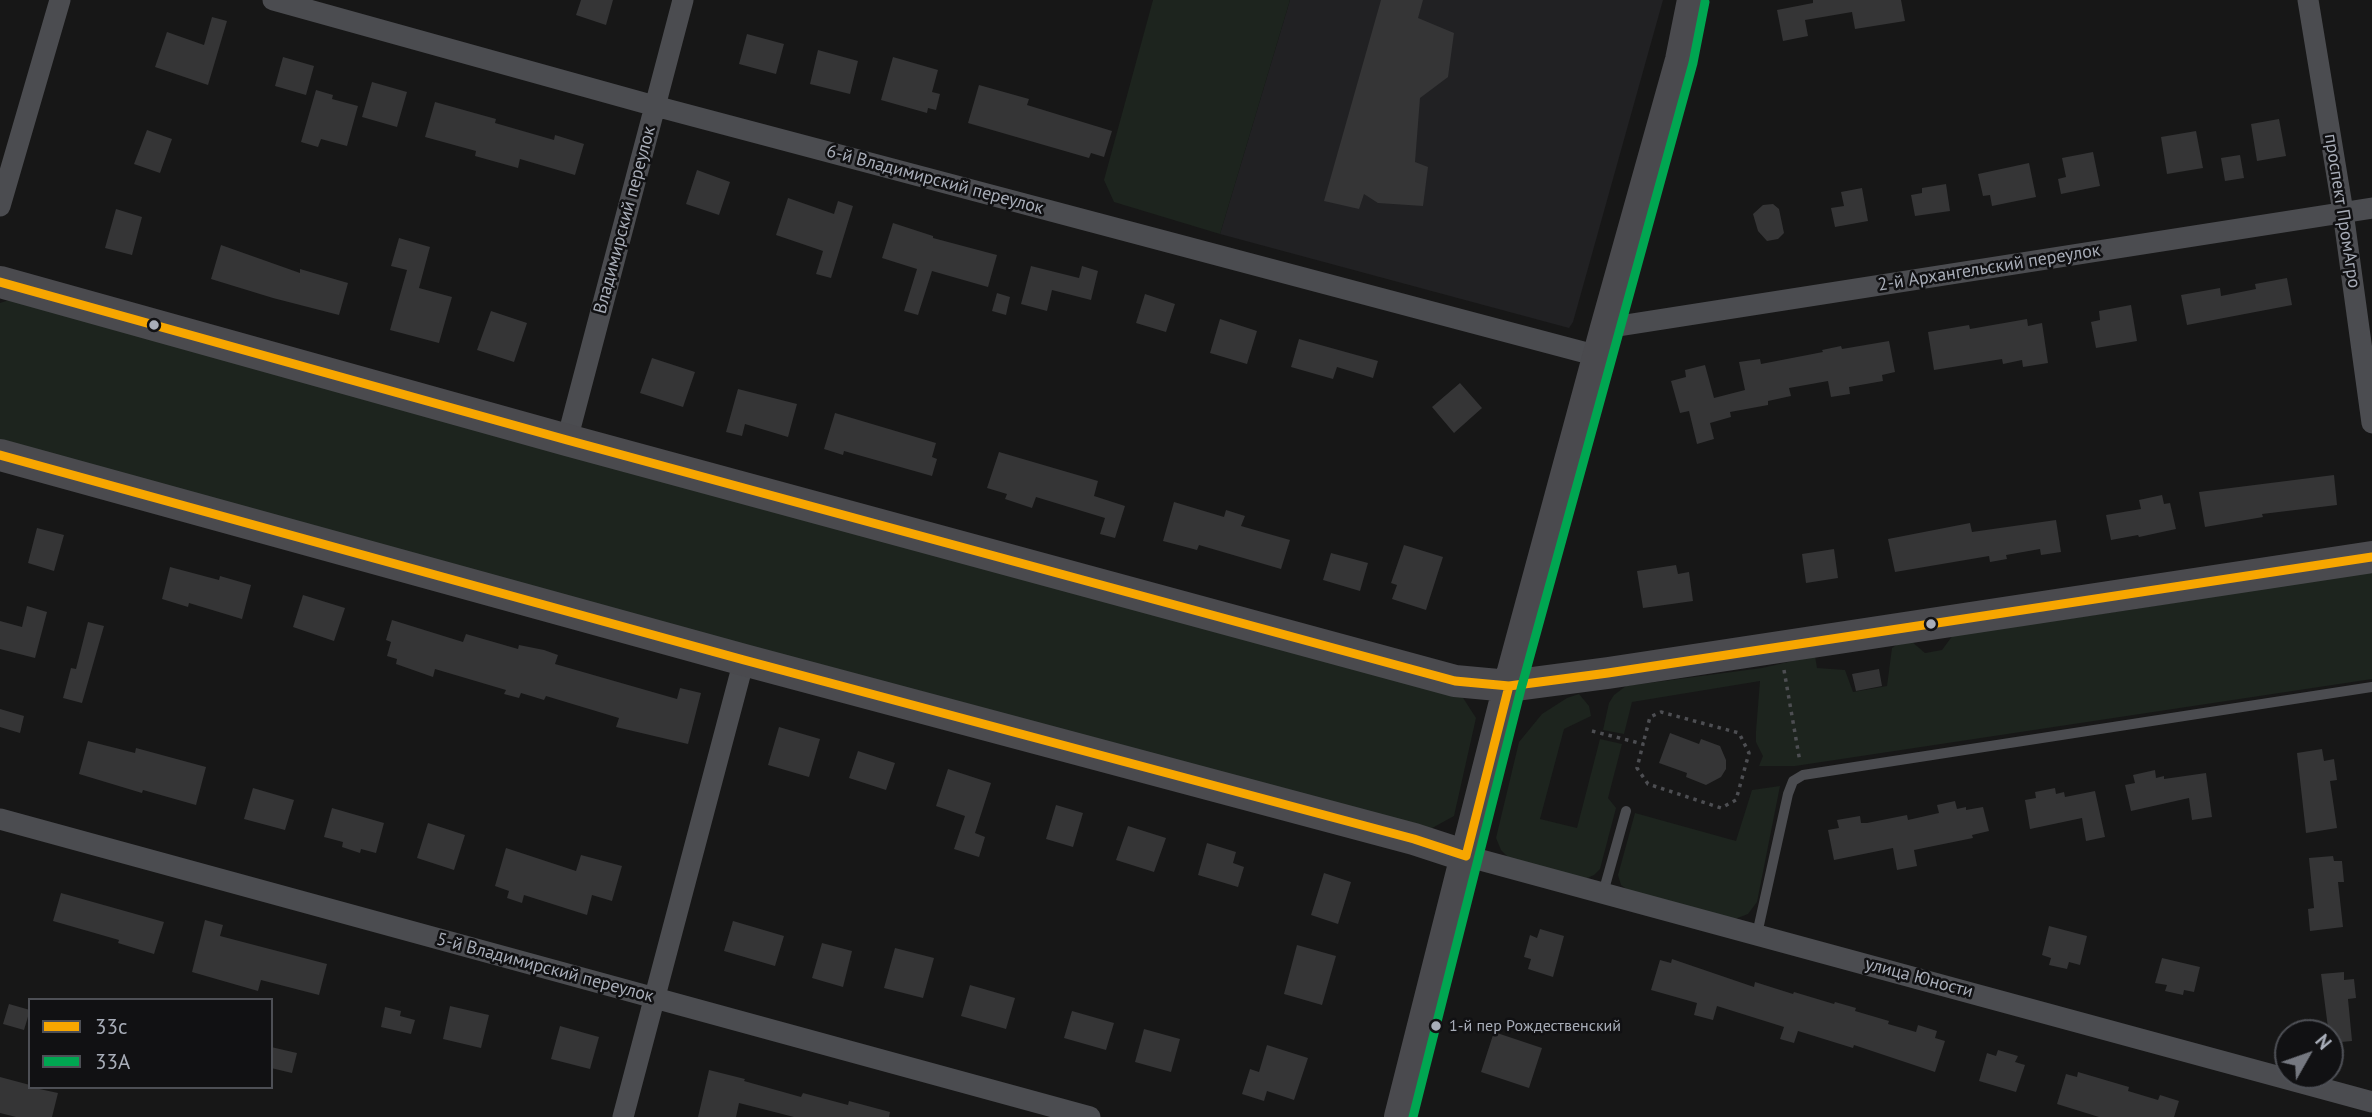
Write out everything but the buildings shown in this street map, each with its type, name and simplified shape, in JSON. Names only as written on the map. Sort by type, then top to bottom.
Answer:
[{"type":"street","points":[[0,206],[60,0]]},
{"type":"street","name":"6-й Владимирский переулок","points":[[273,0],[655,106],[1602,342]]},
{"type":"street","name":"Владимирский переулок","points":[[567,440],[683,0]]},
{"type":"street","points":[[1400,1117],[1509,686],[1681,60],[1693,0]]},
{"type":"street","name":"проспект ПромАгро","points":[[2308,0],[2343,212],[2372,423]]},
{"type":"street","name":"2-й Архангельский переулок","points":[[1602,342],[2372,208]]},
{"type":"street","points":[[0,282],[567,440],[1455,681],[1509,686],[1780,648],[2372,557]]},
{"type":"street","points":[[0,455],[744,660],[1415,839],[1466,856]]},
{"type":"street","points":[[623,1117],[744,660]]},
{"type":"street","name":"5-й Владимирский переулок","points":[[0,819],[1090,1117]]},
{"type":"street","name":"улица Юности","points":[[1466,856],[2372,1101]]},
{"type":"lane","points":[[1757,934],[1788,794],[1793,782],[1803,775],[2372,687]]},
{"type":"lane","points":[[1603,893],[1626,811]]},
{"type":"path","points":[[1780,648],[1803,775]]},
{"type":"path","points":[[1661,712],[1738,733],[1749,753],[1736,800],[1721,808],[1647,784],[1637,768],[1643,744],[1650,717],[1661,712]]},
{"type":"path","points":[[1592,731],[1643,744]]},
{"type":"shaded area","points":[[1153,0],[1290,0],[1220,234],[1114,202],[1104,180]]},
{"type":"shaded area","points":[[1290,0],[1663,0],[1573,322],[1569,328],[1220,234]]},
{"type":"shaded area","points":[[18,297],[1458,690],[1476,718],[1454,816],[1423,833],[0,446],[0,303]]},
{"type":"shaded area","points":[[2372,571],[2372,679],[1795,766],[1759,766],[1763,756],[1756,742],[1760,681],[1632,702],[1624,734],[1603,730],[1609,703],[1614,695],[1626,686],[1762,668],[1815,656],[1817,668],[1845,670],[1853,692],[1887,686],[1892,648],[1901,642],[1911,641],[1925,653],[1942,650],[1953,635]]},
{"type":"shaded area","points":[[1579,694],[1589,706],[1591,716],[1564,729],[1540,819],[1577,828],[1600,739],[1622,744],[1608,798],[1616,808],[1600,869],[1583,880],[1509,858],[1501,850],[1496,838],[1519,742],[1542,714],[1567,698]]},
{"type":"shaded area","points":[[1780,786],[1757,902],[1748,914],[1735,919],[1629,891],[1621,885],[1618,875],[1635,813],[1736,841],[1752,790]]},
{"type":"transit line","name":"33А","points":[[1413,1117],[1521,689],[1693,63],[1705,2]]},
{"type":"transit line","name":"33с","points":[[0,282],[567,440],[1455,681],[1509,686],[1608,673],[2372,557]]},
{"type":"transit line","name":"33с","points":[[0,455],[744,660],[1414,839],[1466,856],[1509,686]]},
{"type":"place","name":"1-й пер Рождественский","points":[[1436,1026]]}]
